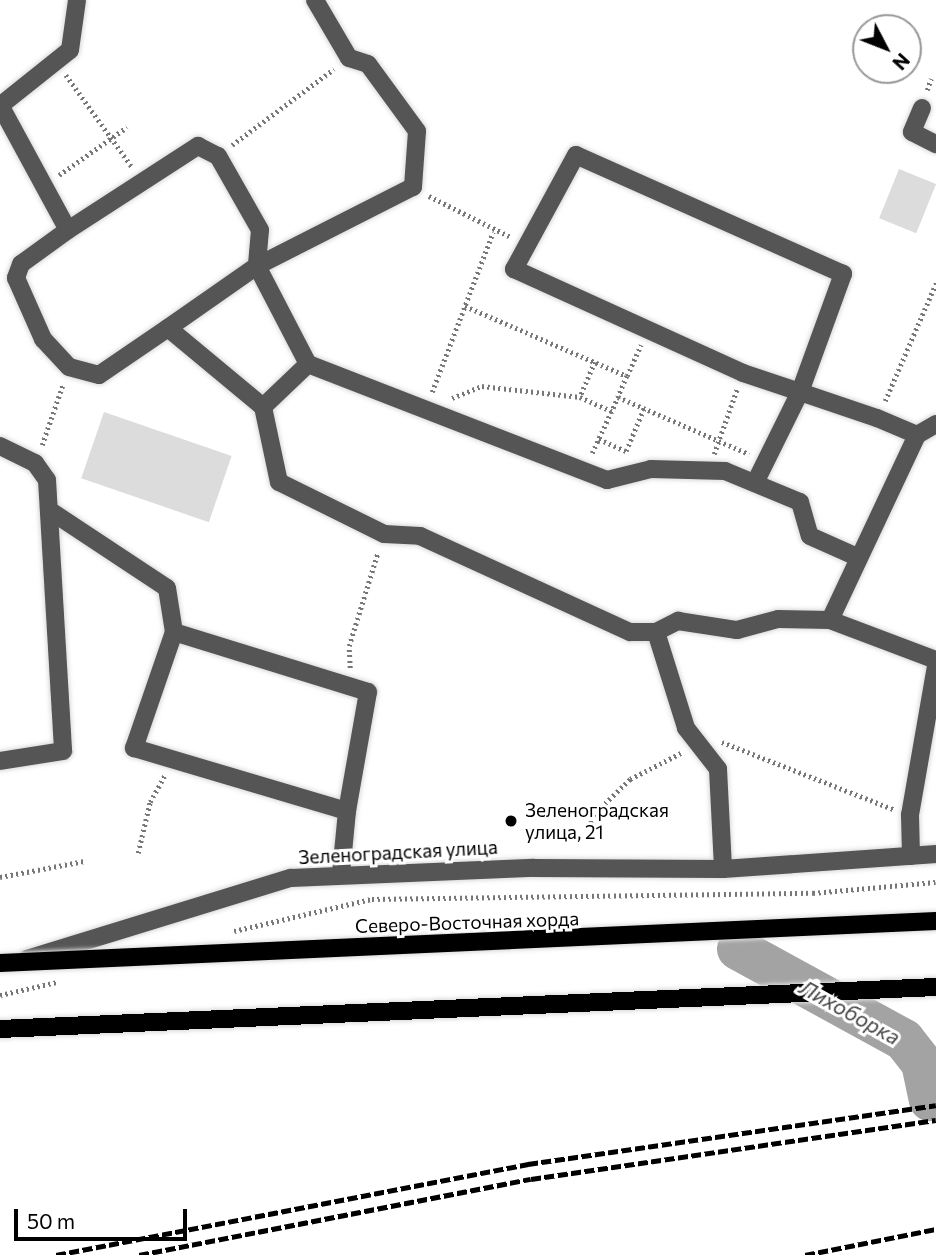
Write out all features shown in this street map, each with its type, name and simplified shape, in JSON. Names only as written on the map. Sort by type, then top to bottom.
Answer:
[{"type":"main road","name":"Северо-Восточная хорда","points":[[0,965],[936,921]]},
{"type":"main road","points":[[0,1029],[936,987]]},
{"type":"street","points":[[68,230],[0,105],[70,50],[77,0]]},
{"type":"street","points":[[315,0],[349,58],[368,64],[417,131],[412,187],[257,266],[99,375],[69,367],[43,339],[16,278],[21,264],[68,230],[198,146],[218,156],[260,230],[257,266],[308,364],[607,480],[651,469],[708,467],[755,483],[800,502],[810,536],[857,557]]},
{"type":"street","points":[[922,108],[912,132],[936,144]]},
{"type":"street","points":[[755,483],[800,392],[843,274],[576,155],[514,269],[743,373],[800,392],[877,418],[917,435]]},
{"type":"street","points":[[168,328],[263,407],[279,482],[384,534],[420,536],[630,632],[656,632],[678,621],[737,630],[778,619],[830,621],[936,660]]},
{"type":"street","points":[[263,407],[308,364]]},
{"type":"street","points":[[830,621],[857,557],[917,435],[936,424]]},
{"type":"street","points":[[0,446],[35,463],[47,480],[63,751],[0,761]]},
{"type":"street","points":[[49,510],[167,588],[174,632],[134,748],[347,811]]},
{"type":"street","points":[[174,632],[368,692],[347,811],[341,873]]},
{"type":"street","points":[[656,632],[686,728],[701,743],[718,769],[723,869]]},
{"type":"street","points":[[911,856],[910,816],[936,666]]},
{"type":"street","name":"Зеленоградская улица","points":[[0,965],[291,878],[341,873],[723,869],[936,854]]},
{"type":"path","points":[[218,156],[349,58]]},
{"type":"path","points":[[56,62],[113,137],[142,183]]},
{"type":"path","points":[[44,186],[127,127]]},
{"type":"path","points":[[412,187],[493,232],[527,241]]},
{"type":"path","points":[[425,409],[493,232]]},
{"type":"path","points":[[877,418],[936,283]]},
{"type":"path","points":[[465,306],[627,376]]},
{"type":"path","points":[[584,471],[648,330]]},
{"type":"path","points":[[580,397],[595,362]]},
{"type":"path","points":[[35,463],[69,367]]},
{"type":"path","points":[[708,467],[743,373]]},
{"type":"path","points":[[425,409],[482,386],[580,397],[612,411]]},
{"type":"path","points":[[618,397],[766,461]]},
{"type":"path","points":[[599,439],[626,451],[644,408]]},
{"type":"path","points":[[351,687],[349,646],[384,534]]},
{"type":"path","points":[[686,728],[910,816]]},
{"type":"path","points":[[589,828],[593,815],[630,779],[701,743]]},
{"type":"path","points":[[138,853],[150,802],[174,760]]},
{"type":"path","points":[[0,877],[85,861]]},
{"type":"path","points":[[222,934],[372,899],[813,893],[936,882]]},
{"type":"path","points":[[0,995],[70,979]]},
{"type":"shaded area","points":[[899,169],[936,184],[916,233],[879,218]]},
{"type":"shaded area","points":[[104,412],[232,456],[209,522],[81,478]]},
{"type":"waterway","name":"Лихоборка","points":[[738,949],[904,1040],[922,1063],[930,1100]]},
{"type":"railway","points":[[56,1255],[528,1164],[936,1105]]},
{"type":"railway","points":[[139,1255],[531,1179],[936,1120]]},
{"type":"railway","points":[[805,1255],[936,1229]]},
{"type":"place","name":"Зеленоградская улица, 21","points":[[511,821]]}]
